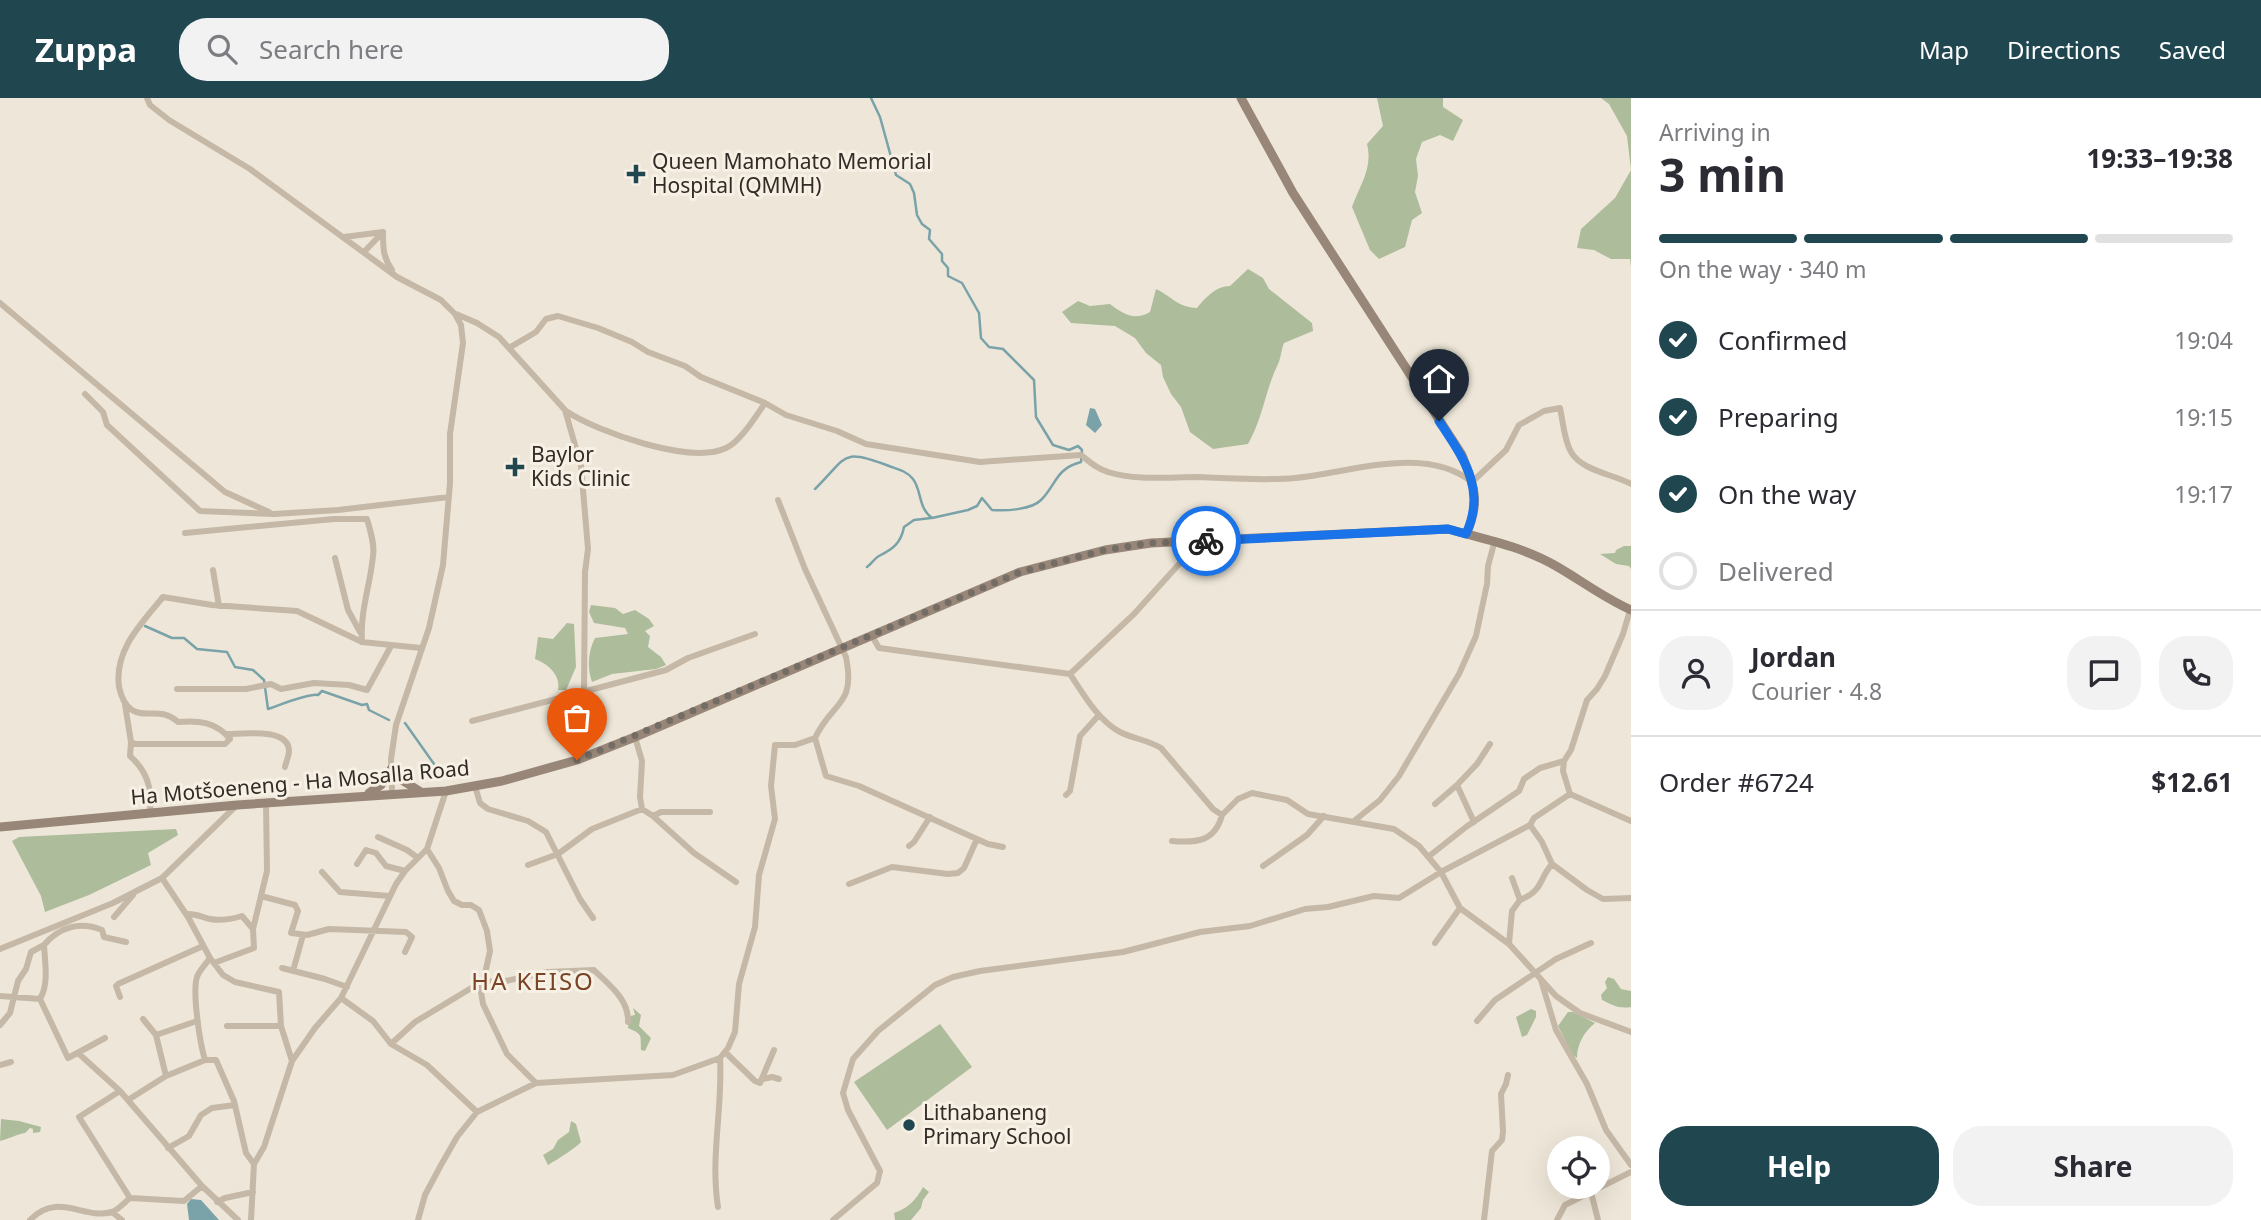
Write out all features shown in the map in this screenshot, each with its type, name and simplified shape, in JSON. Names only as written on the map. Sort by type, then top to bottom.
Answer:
[{"type":"main road","points":[[1241,98],[1293,193],[1462,455],[1476,500],[1466,534]]},
{"type":"main road","name":"Ha Motšoeneng - Ha Mosalla Road","points":[[0,827],[237,805],[446,791],[502,781],[577,760],[635,737],[1020,572],[1105,550],[1151,543],[1448,529],[1495,540],[1555,565],[1598,594],[1630,610]]},
{"type":"main road","points":[[365,796],[382,785],[392,768],[400,779],[421,792]]},
{"type":"street","points":[[147,98],[150,105],[169,120],[250,169],[397,277],[441,300],[455,314],[461,325],[463,343],[450,434],[449,497],[443,565],[429,628],[396,725],[392,793]]},
{"type":"street","points":[[344,237],[383,232]]},
{"type":"street","points":[[364,252],[383,232]]},
{"type":"street","points":[[383,232],[385,261],[397,277]]},
{"type":"street","points":[[0,303],[225,492],[274,514]]},
{"type":"street","points":[[455,314],[499,337],[565,410],[600,430],[623,437],[676,450],[715,452],[728,447],[737,439],[765,403]]},
{"type":"street","points":[[509,348],[536,332],[546,319],[558,316],[632,342],[786,415],[837,431],[866,444],[980,462],[1082,455],[1094,467],[1109,473],[1141,477],[1294,479],[1382,464],[1402,464],[1451,468],[1472,482],[1506,450],[1519,425],[1544,411],[1560,408],[1571,452],[1591,469],[1615,475],[1631,484]]},
{"type":"street","points":[[85,394],[103,412],[107,425],[200,511],[274,514],[338,510],[449,497]]},
{"type":"street","points":[[565,410],[580,466],[589,549],[585,572],[584,692]]},
{"type":"street","points":[[778,500],[849,670],[847,695],[841,706],[821,725],[815,738],[826,776],[859,786],[977,839],[1003,847]]},
{"type":"street","points":[[185,533],[334,519],[367,519],[374,555],[360,621],[362,642]]},
{"type":"street","points":[[1354,821],[1380,800],[1399,776],[1459,674],[1482,615],[1488,566],[1495,540]]},
{"type":"street","points":[[1070,674],[1134,614],[1180,563],[1188,554],[1189,542]]},
{"type":"street","points":[[335,558],[348,610],[361,633]]},
{"type":"street","points":[[213,570],[219,606]]},
{"type":"street","points":[[150,813],[152,799],[147,776],[130,756],[131,742],[125,704],[120,694],[118,668],[131,635],[163,597],[219,606],[297,611],[362,642],[421,648]]},
{"type":"street","points":[[1570,794],[1563,771],[1564,761],[1571,750],[1587,700],[1605,676],[1630,610]]},
{"type":"street","points":[[472,721],[666,670],[755,634]]},
{"type":"street","points":[[872,636],[878,648],[1070,674],[1099,715],[1124,734],[1161,748],[1213,809],[1222,815]]},
{"type":"street","points":[[177,689],[246,689],[271,684],[281,688],[314,682],[349,685],[367,690],[391,646]]},
{"type":"street","points":[[125,704],[134,712],[169,714],[178,722],[204,721],[230,739],[225,744],[131,742]]},
{"type":"street","points":[[1066,795],[1070,791],[1080,736],[1099,715]]},
{"type":"street","points":[[226,734],[280,736],[287,742],[289,751],[285,767]]},
{"type":"street","points":[[635,737],[642,761],[642,809],[694,853],[736,882]]},
{"type":"street","points":[[718,1207],[715,1157],[722,1055],[735,1032],[739,984],[755,927],[758,875],[773,833],[775,819],[771,786],[775,745],[795,745],[815,738]]},
{"type":"street","points":[[1435,804],[1477,764],[1490,744]]},
{"type":"street","points":[[1428,858],[1519,790],[1524,779],[1540,768],[1564,761]]},
{"type":"street","points":[[1457,785],[1474,822]]},
{"type":"street","points":[[475,786],[480,803],[488,809],[528,821],[546,832],[580,899],[593,918]]},
{"type":"street","points":[[251,1220],[254,1164],[264,1147],[292,1061],[315,1028],[341,998],[389,896],[405,871],[427,849],[446,791]]},
{"type":"street","points":[[1172,841],[1196,842],[1207,837],[1219,828],[1222,815],[1238,799],[1252,793],[1287,800],[1308,814],[1394,830],[1419,846],[1441,872],[1460,908],[1509,944],[1571,1009],[1631,1032]]},
{"type":"street","points":[[1570,794],[1630,819]]},
{"type":"street","points":[[833,1220],[877,1183],[880,1171],[848,1110],[843,1093],[853,1059],[878,1031],[935,985],[953,977],[980,971],[1109,955],[1200,932],[1250,926],[1305,909],[1328,907],[1374,896],[1399,898],[1441,872],[1530,825],[1534,818],[1570,794]]},
{"type":"street","points":[[205,1060],[197,1021],[197,977],[212,961],[254,948],[253,929],[267,871],[266,803]]},
{"type":"street","points":[[0,949],[97,910],[162,878],[237,805]]},
{"type":"street","points":[[528,865],[558,854],[592,830],[642,809]]},
{"type":"street","points":[[653,816],[660,812],[710,812]]},
{"type":"street","points":[[1263,866],[1307,835],[1324,816]]},
{"type":"street","points":[[909,846],[930,817]]},
{"type":"street","points":[[1530,825],[1552,864],[1603,899],[1631,898]]},
{"type":"street","points":[[378,837],[418,858]]},
{"type":"street","points":[[849,884],[892,867],[958,873],[964,868],[977,839]]},
{"type":"street","points":[[427,849],[454,901],[479,910],[487,931],[490,951],[481,992],[483,1004],[507,1055],[536,1083]]},
{"type":"street","points":[[358,864],[366,850],[376,853],[386,866],[405,871]]},
{"type":"street","points":[[1509,944],[1512,911],[1520,900],[1541,886],[1552,864]]},
{"type":"street","points":[[322,872],[340,892],[389,896]]},
{"type":"street","points":[[162,878],[223,975],[235,982],[279,992],[281,1026],[292,1061]]},
{"type":"street","points":[[1512,878],[1520,900]]},
{"type":"street","points":[[114,917],[136,891]]},
{"type":"street","points":[[261,897],[295,905],[299,911],[291,933],[303,935],[329,929],[406,932],[412,937],[405,952]]},
{"type":"street","points":[[1435,943],[1460,908]]},
{"type":"street","points":[[186,914],[196,913],[209,919],[242,916],[253,929]]},
{"type":"street","points":[[0,1025],[10,1013],[18,981],[26,969],[31,952],[44,945],[52,936],[78,925],[92,926],[102,930],[104,937],[126,942]]},
{"type":"street","points":[[293,971],[303,935]]},
{"type":"street","points":[[1477,1021],[1496,1000],[1535,973],[1591,943]]},
{"type":"street","points":[[40,999],[46,978],[44,945]]},
{"type":"street","points":[[120,997],[116,986],[118,984],[204,946]]},
{"type":"street","points":[[282,968],[346,987]]},
{"type":"street","points":[[391,1044],[415,1022],[483,981],[501,982],[548,972],[594,970],[624,1002],[628,1021]]},
{"type":"street","points":[[1541,980],[1556,1030],[1587,1084],[1606,1130],[1631,1166]]},
{"type":"street","points":[[0,996],[40,999]]},
{"type":"street","points":[[341,998],[373,1021],[391,1044],[427,1065],[478,1112]]},
{"type":"street","points":[[40,999],[68,1058],[105,1038]]},
{"type":"street","points":[[143,1019],[156,1035],[166,1076]]},
{"type":"street","points":[[156,1035],[197,1021]]},
{"type":"street","points":[[227,1026],[281,1026]]},
{"type":"street","points":[[763,1079],[774,1050]]},
{"type":"street","points":[[78,1053],[120,1091],[168,1149],[217,1202],[238,1220]]},
{"type":"street","points":[[722,1055],[755,1081],[760,1083],[768,1077],[779,1079]]},
{"type":"street","points":[[418,1220],[425,1195],[441,1165],[457,1137],[478,1112],[536,1083],[674,1075],[722,1055]]},
{"type":"street","points":[[128,1100],[166,1076],[205,1060],[216,1060],[235,1105],[246,1153],[254,1164]]},
{"type":"street","points":[[0,1065],[11,1062]]},
{"type":"street","points":[[1484,1220],[1492,1151],[1502,1140],[1500,1094],[1508,1074]]},
{"type":"street","points":[[120,1091],[79,1117],[130,1198]]},
{"type":"street","points":[[168,1149],[193,1131],[201,1115],[212,1108],[235,1105]]},
{"type":"street","points":[[1610,1182],[1631,1172]]},
{"type":"street","points":[[30,1220],[40,1209],[53,1207],[98,1213],[112,1212],[130,1198],[184,1201],[202,1186]]},
{"type":"street","points":[[217,1202],[253,1192]]},
{"type":"street","points":[[1557,1220],[1566,1205],[1578,1199]]},
{"type":"street","points":[[1593,1199],[1598,1220]]},
{"type":"street","points":[[112,1212],[122,1220]]},
{"type":"green space","points":[[1377,98],[1443,98],[1443,107],[1463,120],[1453,141],[1440,135],[1422,142],[1416,159],[1418,176],[1415,192],[1422,213],[1412,220],[1405,247],[1379,259],[1370,250],[1352,207],[1367,169],[1367,144],[1383,126]]},
{"type":"green space","points":[[1601,98],[1631,98],[1631,170],[1627,136],[1609,104]]},
{"type":"green space","points":[[1631,170],[1631,267],[1630,259],[1611,259],[1594,250],[1577,248],[1581,229],[1615,198]]},
{"type":"green space","points":[[1248,269],[1263,278],[1269,289],[1312,323],[1313,331],[1284,343],[1248,444],[1213,449],[1190,432],[1181,407],[1163,377],[1161,365],[1146,353],[1135,338],[1115,326],[1071,323],[1062,312],[1078,301],[1090,306],[1110,304],[1129,315],[1144,315],[1150,312],[1156,289],[1180,304],[1197,308],[1211,293],[1230,286]]},
{"type":"green space","points":[[1624,546],[1631,546],[1631,569],[1600,554],[1615,553]]},
{"type":"green space","points":[[591,605],[615,608],[623,614],[635,610],[649,619],[654,626],[645,631],[650,636],[648,647],[661,657],[666,665],[656,669],[612,674],[592,682],[589,660],[595,638],[628,634],[625,628],[594,623],[589,612]]},
{"type":"green space","points":[[567,623],[574,624],[576,667],[566,690],[558,690],[558,680],[552,671],[535,659],[538,637],[553,639]]},
{"type":"green space","points":[[176,829],[178,835],[148,853],[151,865],[89,895],[45,912],[41,896],[12,841],[19,837]]},
{"type":"green space","points":[[1608,977],[1614,979],[1621,989],[1631,991],[1631,1007],[1619,1007],[1602,1000],[1601,995],[1607,988],[1605,982]]},
{"type":"green space","points":[[633,1008],[641,1015],[639,1026],[651,1038],[645,1051],[641,1050],[639,1034],[628,1028],[630,1016],[635,1015]]},
{"type":"green space","points":[[1531,1009],[1536,1011],[1536,1017],[1527,1035],[1522,1037],[1516,1017]]},
{"type":"green space","points":[[1568,1012],[1595,1023],[1582,1039],[1577,1058],[1572,1054],[1558,1026]]},
{"type":"green space","points":[[940,1024],[972,1067],[887,1130],[854,1082]]},
{"type":"green space","points":[[1,1119],[41,1127],[40,1132],[33,1133],[30,1128],[25,1133],[0,1141]]},
{"type":"green space","points":[[571,1121],[576,1124],[581,1142],[548,1165],[543,1155],[553,1149],[558,1140],[569,1132]]},
{"type":"green space","points":[[923,1187],[929,1192],[911,1220],[895,1220],[894,1213],[911,1203]]},
{"type":"water","points":[[1090,408],[1095,409],[1102,425],[1095,433],[1086,425]]},
{"type":"water","points":[[191,1199],[201,1200],[219,1220],[189,1220],[187,1204]]},
{"type":"waterway","points":[[815,489],[840,463],[853,456],[873,460],[911,476],[924,509],[932,518],[968,510],[977,506],[982,498],[992,510],[1011,510],[1037,503],[1061,473],[1081,462],[1082,450],[1078,446],[1069,450],[1053,445],[1036,417],[1034,380],[1003,349],[989,347],[981,338],[979,313],[962,283],[948,276],[948,268],[942,261],[942,254],[929,239],[930,230],[922,224],[917,215],[910,184],[896,175],[880,117],[871,98]]},
{"type":"waterway","points":[[867,567],[896,545],[904,527],[914,520],[931,518]]},
{"type":"waterway","points":[[145,626],[172,638],[184,638],[197,649],[227,652],[235,667],[253,670],[264,680],[268,709],[301,697],[318,695],[322,691],[362,705],[367,704],[369,710],[389,720]]},
{"type":"waterway","points":[[405,723],[434,764]]},
{"type":"way so far","points":[[577,760],[1020,572],[1105,550],[1151,543],[1206,541]]},
{"type":"place","name":"Queen Mamohato Memorial Hospital (QMMH)","points":[[636,174]]},
{"type":"place","name":"Baylor Kids Clinic","points":[[515,467]]},
{"type":"place","name":"Lithabaneng Primary School","points":[[909,1125]]},
{"type":"district","name":"HA KEISO","points":[[533,982]]},
{"type":"route","points":[[1206,541],[1448,529],[1466,534],[1476,500],[1472,482],[1462,455],[1439,421]]}]
